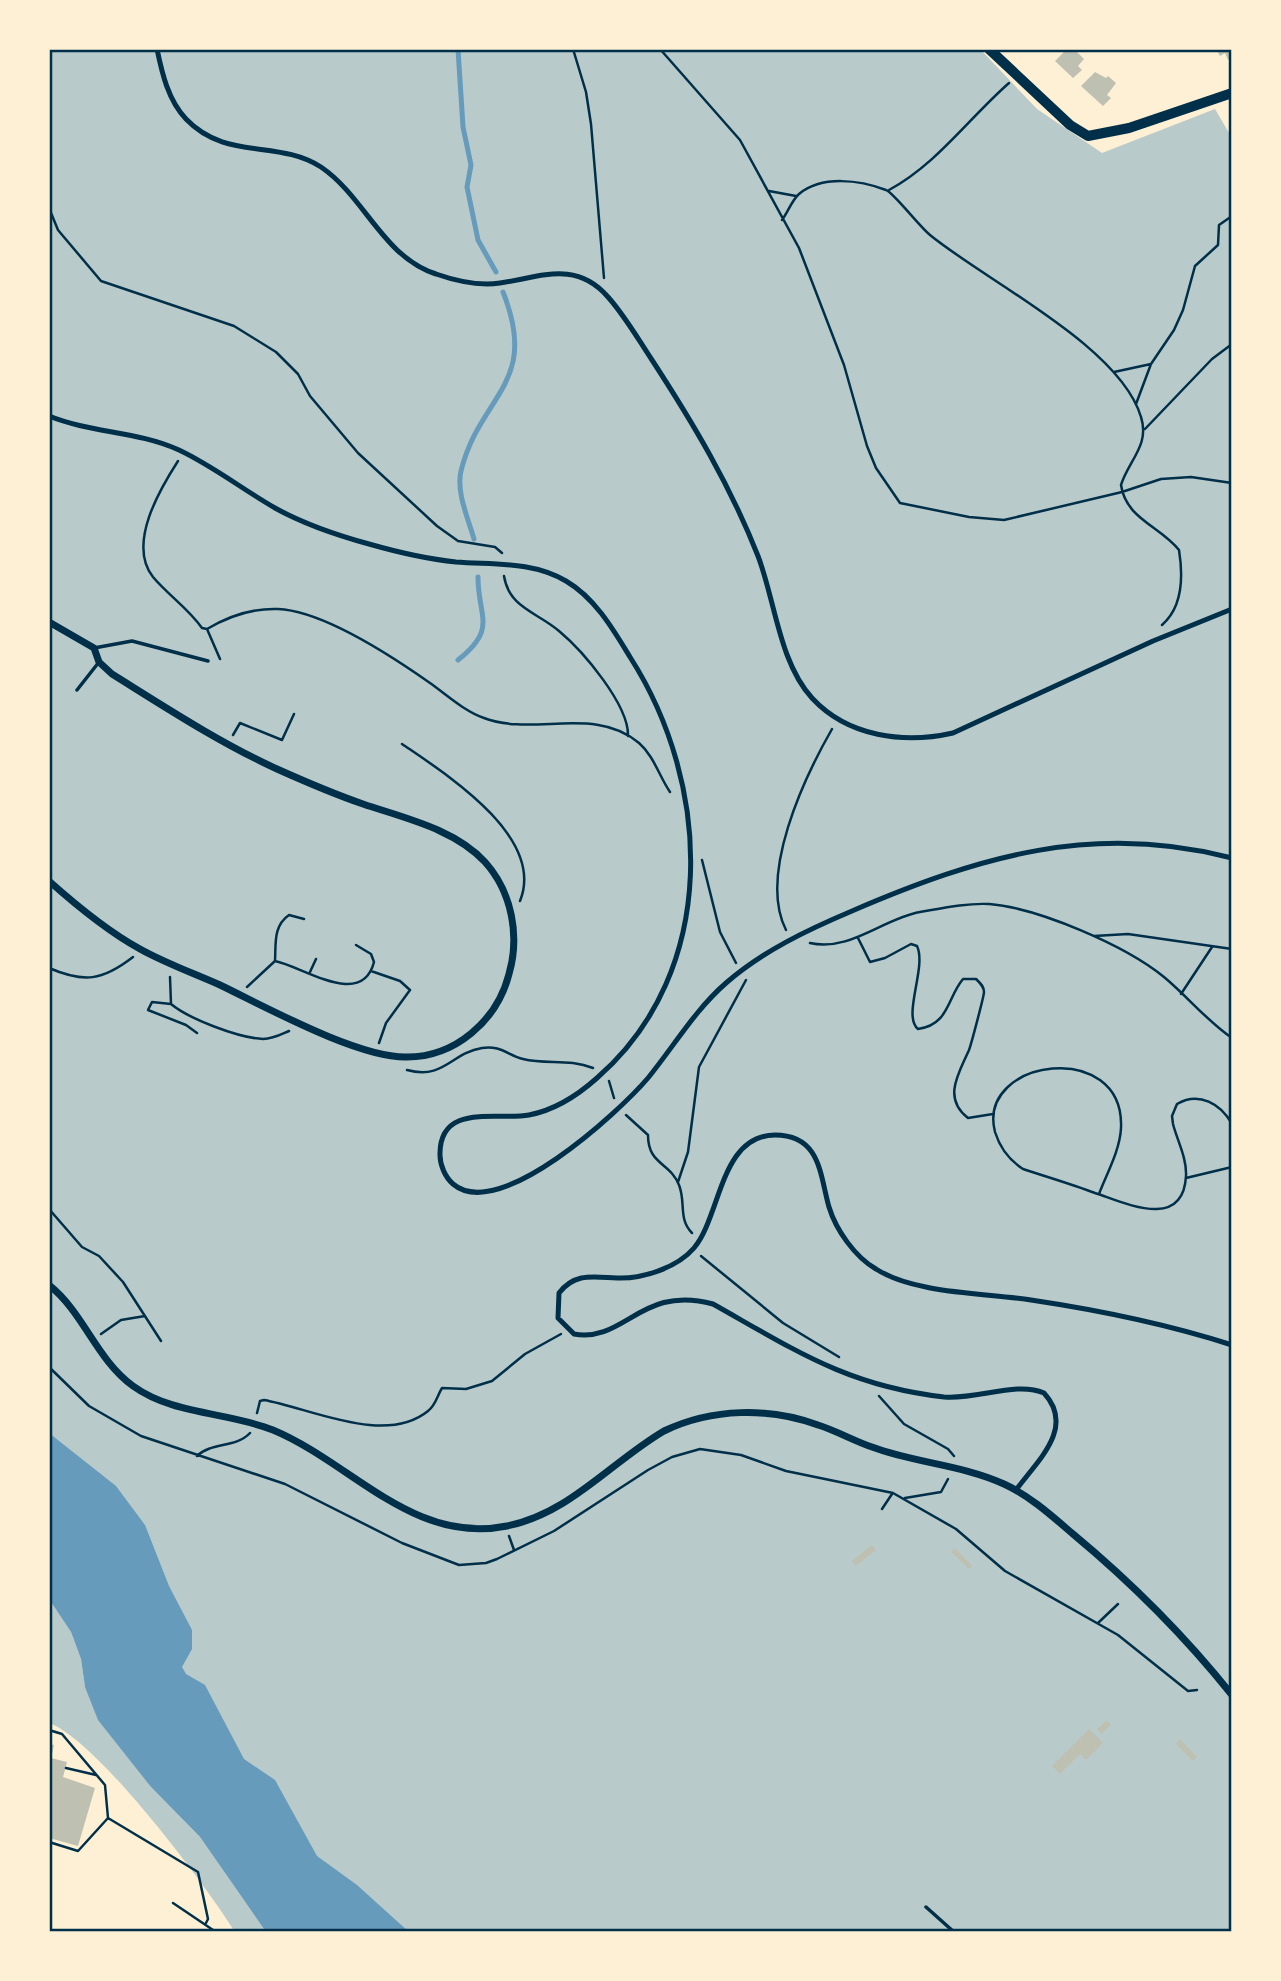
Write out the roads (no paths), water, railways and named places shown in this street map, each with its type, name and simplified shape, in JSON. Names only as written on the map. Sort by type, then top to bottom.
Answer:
[{"type":"main road","points":[[989,49],[1070,125],[1088,136],[1129,128],[1232,93]]},
{"type":"street","points":[[157,49],[170,95],[185,118],[201,133],[226,145],[278,153],[318,165],[346,190],[383,235],[418,266],[449,278],[484,284],[561,272],[575,274],[600,288],[630,326],[724,476],[760,561],[786,648],[801,683],[811,697],[839,718],[868,732],[905,739],[926,739],[953,733],[1153,641],[1232,609]]},
{"type":"street","points":[[49,416],[81,426],[157,441],[182,452],[278,510],[340,536],[442,560],[536,569],[571,583],[590,600],[610,625],[654,696],[677,765],[687,807],[692,848],[690,902],[680,945],[667,980],[638,1031],[602,1074],[553,1107],[518,1116],[475,1115],[461,1119],[450,1128],[440,1150],[446,1175],[461,1189],[483,1193],[512,1185],[552,1162],[632,1095],[693,1018],[742,970],[800,934],[929,879],[969,865],[1035,851],[1117,842],[1143,842],[1195,849],[1232,859]]},
{"type":"street","points":[[49,622],[94,648],[99,662],[159,702],[274,767],[458,841],[484,861],[499,883],[511,911],[513,945],[510,972],[500,998],[481,1024],[459,1043],[438,1053],[404,1058],[377,1054],[139,949],[102,924],[49,881]]},
{"type":"street","points":[[1016,1490],[1048,1448],[1057,1428],[1052,1402],[1044,1393],[1034,1389],[972,1398],[949,1397],[874,1384],[821,1365],[713,1304],[698,1300],[661,1301],[597,1334],[585,1336],[567,1330],[558,1318],[559,1293],[571,1281],[588,1276],[618,1278],[642,1275],[669,1265],[694,1249],[716,1207],[729,1166],[737,1153],[745,1145],[763,1136],[785,1136],[804,1146],[820,1164],[829,1208],[844,1237],[862,1259],[891,1277],[926,1286],[1103,1313],[1232,1345]]},
{"type":"street","points":[[49,1285],[72,1307],[119,1374],[144,1394],[172,1405],[245,1420],[273,1430],[327,1458],[402,1508],[458,1527],[489,1529],[526,1521],[564,1503],[664,1431],[704,1416],[738,1412],[799,1419],[888,1453],[973,1473],[1016,1490],[1079,1539],[1149,1601],[1198,1652],[1232,1695]]},
{"type":"lane","points":[[94,648],[132,642],[208,661]]},
{"type":"lane","points":[[77,690],[99,662]]},
{"type":"lane","points":[[926,1908],[954,1932]]},
{"type":"water","points":[[49,1433],[116,1486],[145,1525],[169,1586],[192,1630],[192,1649],[182,1667],[186,1674],[205,1685],[244,1759],[275,1780],[317,1856],[357,1885],[409,1932],[266,1932],[200,1837],[151,1787],[98,1720],[85,1687],[81,1659],[71,1632],[49,1599]]},
{"type":"waterway","points":[[458,49],[463,127],[471,165],[467,187],[478,240],[496,272]]},
{"type":"waterway","points":[[474,539],[463,505],[460,479],[470,445],[511,369],[515,348],[513,323],[503,292]]},
{"type":"waterway","points":[[458,660],[470,649],[482,630],[478,577]]}]
